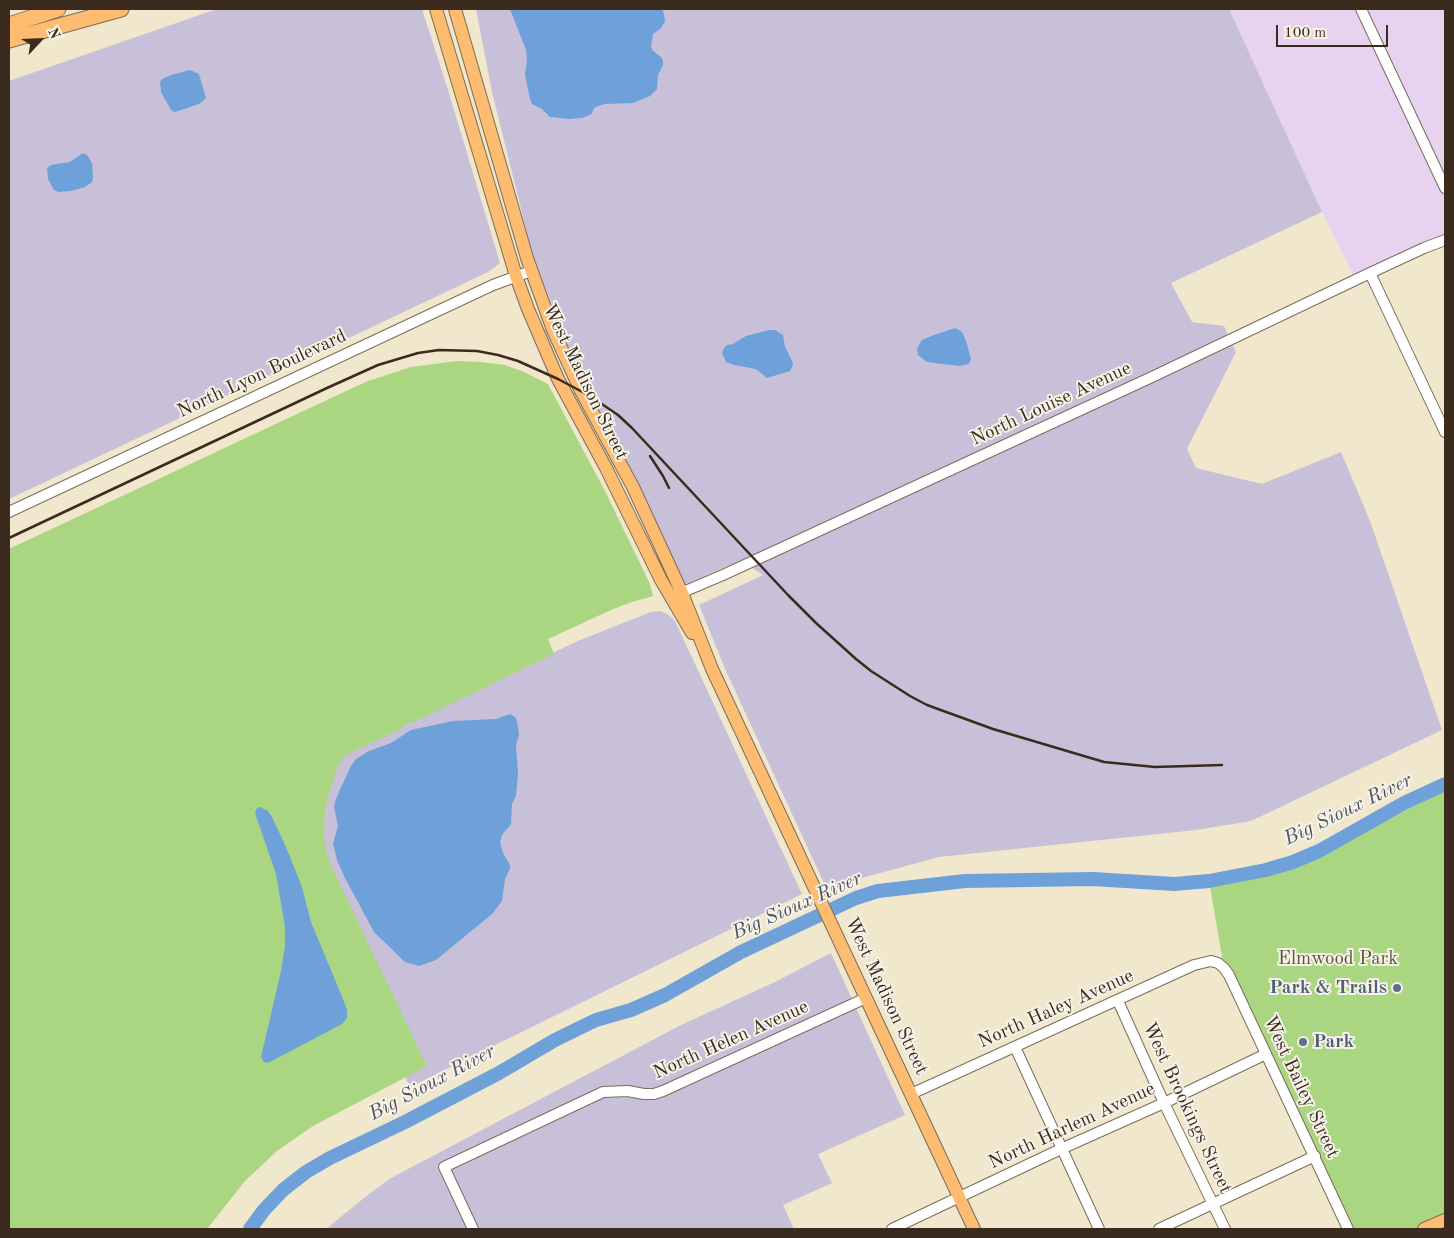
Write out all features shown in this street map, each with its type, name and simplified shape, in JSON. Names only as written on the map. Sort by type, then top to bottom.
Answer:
[{"type":"highway","points":[[9,25],[58,9]]},
{"type":"highway","points":[[9,40],[121,9]]},
{"type":"main road","name":"West Madison Street","points":[[436,9],[516,276],[528,309],[558,378],[606,468],[661,580],[676,595]]},
{"type":"main road","name":"West Madison Street","points":[[455,9],[532,271],[553,330],[575,378],[632,487],[676,595],[974,1229]]},
{"type":"main road","points":[[1424,1229],[1445,1220]]},
{"type":"street","points":[[1361,9],[1445,188]]},
{"type":"street","name":"North Louise Avenue","points":[[676,595],[732,572],[1152,377],[1370,273],[1445,240]]},
{"type":"street","name":"North Lyon Boulevard","points":[[9,512],[493,285],[532,271]]},
{"type":"street","points":[[1370,273],[1442,415],[1445,432]]},
{"type":"street","name":"North Haley Avenue","points":[[911,1094],[1194,965],[1211,961],[1218,963]]},
{"type":"street","name":"West Bailey Street","points":[[1218,963],[1229,975],[1348,1229]]},
{"type":"street","name":"North Helen Avenue","points":[[473,1229],[444,1167],[603,1092],[628,1091],[654,1094],[663,1091],[866,998]]},
{"type":"street","name":"West Brookings Street","points":[[1118,1001],[1225,1229]]},
{"type":"street","points":[[1014,1048],[1099,1229]]},
{"type":"street","name":"North Harlem Avenue","points":[[892,1229],[1266,1054]]},
{"type":"street","points":[[1159,1229],[1315,1156]]},
{"type":"shaded area","points":[[217,9],[422,9],[500,263],[488,272],[9,499],[9,81]]},
{"type":"shaded area","points":[[476,9],[1229,9],[1322,212],[1171,283],[1192,322],[1224,326],[1236,352],[1187,449],[1196,468],[1262,484],[1341,452],[1370,521],[1442,730],[1251,821],[1196,830],[939,857],[840,884],[824,883],[726,671],[699,605],[763,575],[741,560],[684,585],[579,376],[531,249],[492,92]]},
{"type":"shaded area","points":[[1229,9],[1445,9],[1445,238],[1353,275]]},
{"type":"shaded area","points":[[660,611],[669,615],[675,621],[802,894],[410,1087],[268,786],[580,640],[651,612]]},
{"type":"shaded area","points":[[831,953],[905,1115],[818,1154],[832,1183],[783,1205],[794,1229],[326,1229],[391,1178],[681,1025],[775,982]]},
{"type":"green space","points":[[457,361],[505,365],[548,384],[606,493],[650,584],[653,596],[611,610],[548,639],[554,654],[416,721],[406,724],[400,729],[344,756],[337,769],[325,811],[324,838],[327,854],[427,1066],[313,1126],[277,1151],[245,1181],[207,1229],[9,1229],[9,549],[368,381],[411,367]]},
{"type":"green space","name":"Elmwood Park","points":[[1445,784],[1445,1219],[1423,1229],[1348,1229],[1224,968],[1209,881],[1266,870],[1293,862],[1319,851],[1404,803]]},
{"type":"water","points":[[510,9],[662,9],[665,21],[661,28],[653,34],[651,47],[663,61],[658,75],[657,89],[650,96],[633,103],[598,106],[594,108],[592,114],[582,118],[550,117],[542,109],[532,104],[530,99],[525,75],[526,50]]},
{"type":"water","points":[[190,70],[199,74],[206,98],[199,104],[175,112],[171,110],[161,92],[160,82],[171,75]]},
{"type":"water","points":[[83,153],[87,155],[92,163],[92,182],[85,187],[71,191],[58,192],[54,190],[48,179],[47,168],[51,165],[70,162]]},
{"type":"water","points":[[955,328],[962,332],[966,341],[971,359],[969,364],[959,366],[927,362],[918,355],[917,348],[922,340]]},
{"type":"water","points":[[775,330],[783,335],[785,347],[793,363],[790,371],[767,378],[756,369],[726,362],[722,353],[727,345],[733,344],[746,336]]},
{"type":"water","points":[[510,714],[516,718],[518,727],[519,735],[516,745],[518,774],[516,796],[512,804],[511,824],[502,835],[500,842],[503,853],[510,865],[505,879],[502,901],[492,914],[436,960],[419,966],[405,962],[374,932],[337,860],[333,843],[338,826],[334,807],[338,794],[356,759],[369,751],[391,743],[411,730],[453,721],[496,719]]},
{"type":"water","points":[[260,807],[268,811],[272,817],[286,847],[302,887],[311,922],[347,1010],[347,1018],[342,1024],[268,1063],[264,1062],[261,1057],[281,971],[285,946],[285,927],[276,874],[255,813],[257,808]]},
{"type":"waterway","name":"Big Sioux River","points":[[250,1229],[264,1210],[283,1190],[306,1172],[330,1158],[405,1122],[499,1073],[555,1040],[596,1020],[631,1010],[665,995],[741,952],[856,898],[878,891],[965,881],[1093,879],[1174,884],[1209,881],[1266,870],[1293,862],[1319,851],[1404,803],[1445,784]]},
{"type":"railway","points":[[9,538],[378,365],[418,353],[439,350],[477,351],[518,361],[558,379],[590,396],[618,415],[816,623],[871,671],[910,696],[927,705],[993,729],[1104,762],[1155,767],[1222,765]]},
{"type":"railway","points":[[650,456],[669,488]]},
{"type":"place","name":"Park & Trails","points":[[1397,988]]},
{"type":"place","name":"Park","points":[[1303,1042]]}]
